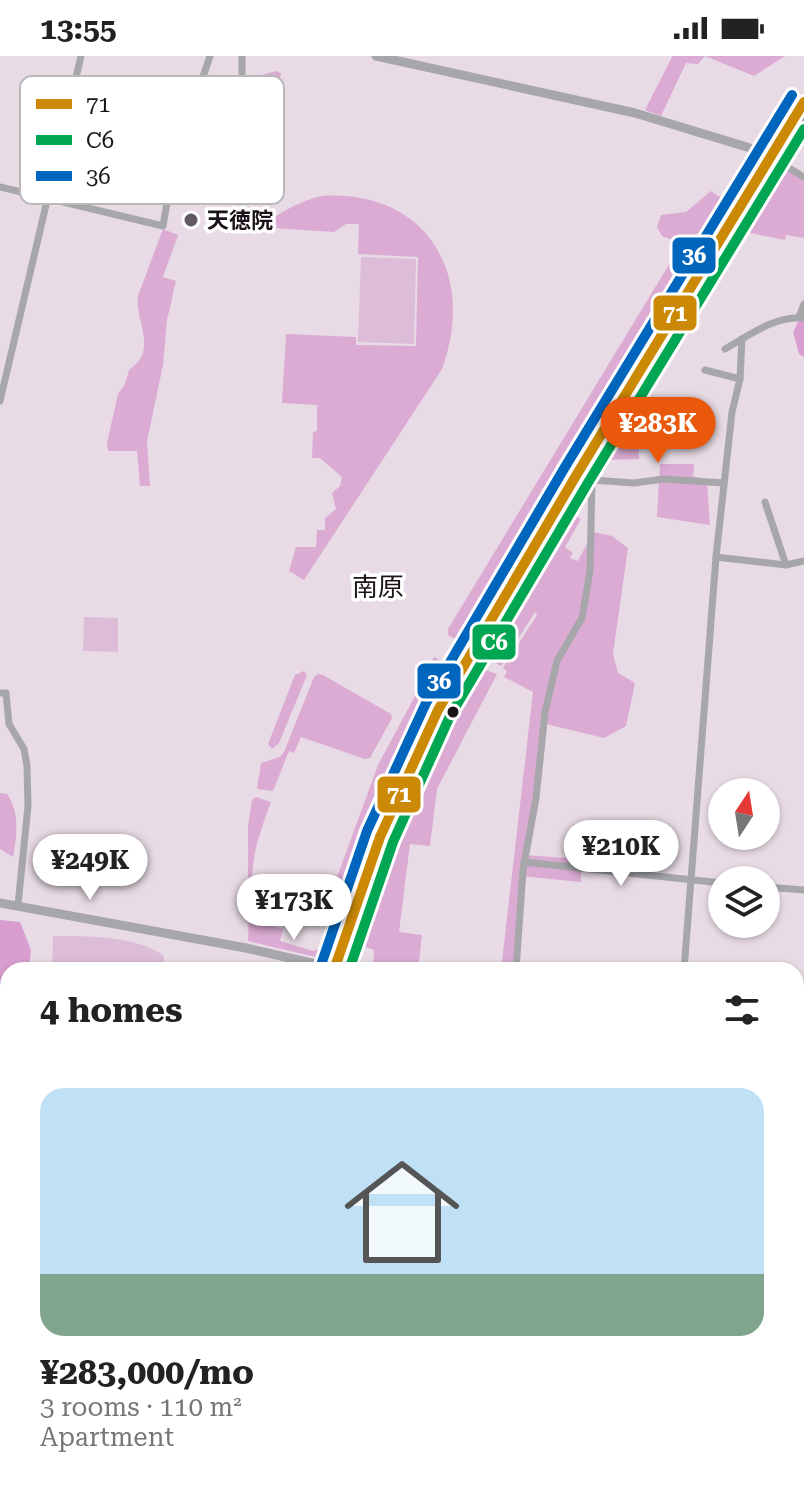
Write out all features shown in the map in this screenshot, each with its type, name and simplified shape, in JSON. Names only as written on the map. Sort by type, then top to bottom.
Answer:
[{"type":"highway","points":[[341,962],[388,840],[433,740],[508,608],[589,479],[774,160],[804,102]]},
{"type":"highway","points":[[341,962],[380,837],[438,710],[569,487],[774,160],[804,121]]},
{"type":"street","points":[[76,76],[81,56]]},
{"type":"street","points":[[203,76],[210,56]]},
{"type":"street","points":[[376,56],[635,113],[750,148],[804,177]]},
{"type":"street","points":[[0,187],[20,192]]},
{"type":"street","points":[[0,401],[46,204]]},
{"type":"street","points":[[72,204],[163,226],[167,204]]},
{"type":"street","points":[[725,349],[757,329],[802,318],[804,304]]},
{"type":"street","points":[[685,962],[716,557],[732,412],[740,379],[742,339]]},
{"type":"street","points":[[705,370],[740,379]]},
{"type":"street","points":[[517,962],[524,862],[536,798],[545,712],[555,670],[579,625],[586,598],[592,543],[589,479],[634,483],[664,479],[724,483]]},
{"type":"street","points":[[765,502],[786,565]]},
{"type":"street","points":[[716,557],[786,565],[804,561]]},
{"type":"street","points":[[0,693],[6,693],[9,724],[24,749],[27,766],[28,806],[18,905]]},
{"type":"street","points":[[524,862],[708,882]]},
{"type":"street","points":[[780,888],[804,890]]},
{"type":"street","points":[[0,903],[246,948],[305,962]]},
{"type":"shaded area","points":[[671,56],[705,56],[698,64],[686,63],[661,116],[645,110]]},
{"type":"shaded area","points":[[705,56],[785,56],[754,76]]},
{"type":"shaded area","points":[[277,71],[281,73],[280,76],[257,76]]},
{"type":"shaded area","points":[[783,168],[804,180],[804,238],[786,235],[785,240],[745,232]]},
{"type":"shaded area","points":[[711,191],[733,206],[468,639],[460,642],[448,635],[448,629],[679,248],[679,243],[662,236],[657,227],[661,215],[686,212]]},
{"type":"shaded area","points":[[321,196],[358,198],[389,207],[415,223],[434,244],[447,271],[453,301],[451,334],[442,369],[304,580],[289,571],[296,547],[316,547],[317,530],[325,530],[325,518],[336,509],[332,493],[340,486],[342,477],[320,458],[312,458],[313,432],[317,431],[317,405],[282,403],[286,334],[356,337],[356,345],[416,346],[418,257],[358,254],[359,224],[346,224],[334,232],[272,228],[270,220],[276,216]]},
{"type":"shaded area","points":[[163,229],[178,235],[163,277],[176,281],[147,441],[150,486],[140,486],[137,451],[108,451],[107,443],[118,394],[129,370],[143,354],[144,336],[138,296]]},
{"type":"shaded area","points":[[361,257],[416,259],[414,344],[358,342]]},
{"type":"shaded area","points":[[639,435],[639,459],[606,460],[619,438]]},
{"type":"shaded area","points":[[660,464],[694,464],[693,476],[707,481],[710,525],[657,517]]},
{"type":"shaded area","points":[[573,514],[581,519],[565,547],[573,553],[570,558],[578,561],[593,532],[612,536],[628,548],[613,654],[618,673],[635,683],[626,726],[604,738],[546,724],[524,855],[581,859],[581,882],[521,876],[514,962],[502,962],[533,692],[504,677],[507,671],[503,668],[537,615],[535,612],[501,666],[486,657]]},
{"type":"shaded area","points":[[84,617],[118,618],[118,652],[83,651]]},
{"type":"shaded area","points":[[434,657],[453,667],[370,842],[332,953],[324,959],[248,941],[249,909],[254,906],[275,913],[270,925],[283,929],[280,941],[313,951],[319,949],[331,916],[325,910],[378,765],[415,696],[418,681]]},
{"type":"shaded area","points":[[481,668],[497,674],[437,789],[430,846],[410,844],[399,932],[422,935],[419,962],[373,962],[374,950],[360,945],[384,873],[412,803]]},
{"type":"shaded area","points":[[304,671],[307,675],[279,743],[272,749],[268,744],[295,675]]},
{"type":"shaded area","points":[[318,674],[391,714],[392,718],[370,758],[365,759],[301,737],[294,753],[289,751],[273,791],[257,789],[261,763],[280,757],[284,752],[314,677]]},
{"type":"shaded area","points":[[0,793],[7,794],[16,816],[13,857],[0,849]]},
{"type":"shaded area","points":[[256,797],[271,802],[255,851],[252,881],[248,881],[248,826],[252,800]]},
{"type":"shaded area","points":[[0,920],[20,922],[31,950],[30,962],[0,962]]},
{"type":"shaded area","points":[[53,936],[111,938],[140,944],[164,956],[164,962],[52,962]]},
{"type":"waterway","points":[[804,321],[799,333],[804,351]]},
{"type":"transit line","name":"36","points":[[322,962],[367,831],[426,703],[565,467],[792,95]]},
{"type":"transit line","name":"71","points":[[337,962],[380,837],[438,710],[577,474],[804,102]]},
{"type":"transit line","name":"C6","points":[[352,962],[393,842],[450,716],[804,129]]},
{"type":"place","name":"天徳院","points":[[191,220]]},
{"type":"district","name":"南原","points":[[378,587]]}]
